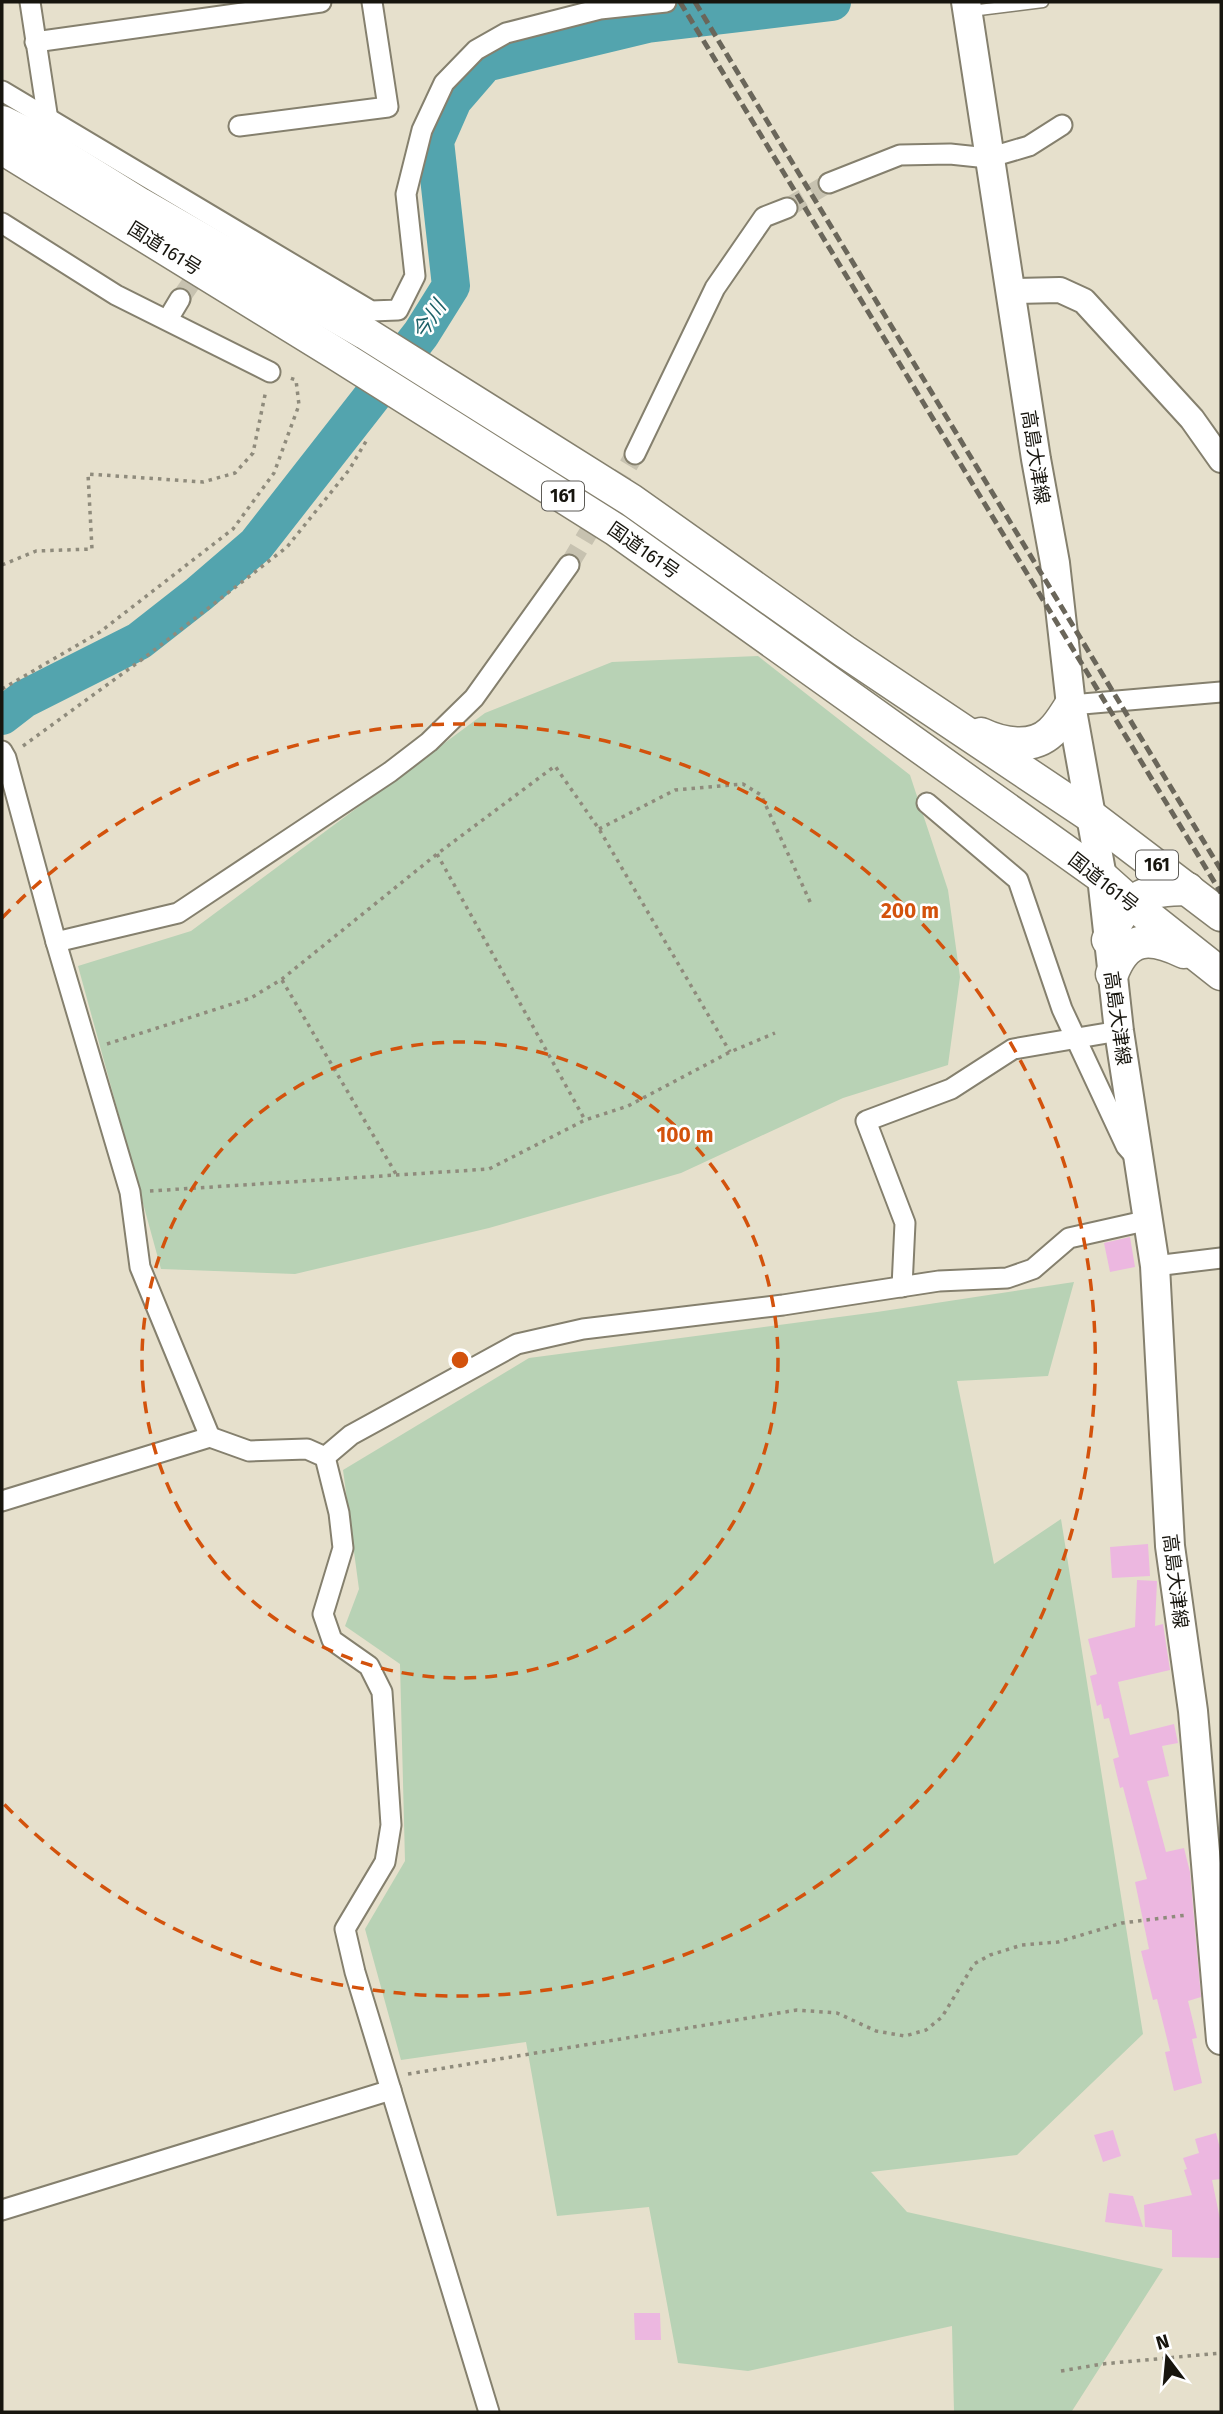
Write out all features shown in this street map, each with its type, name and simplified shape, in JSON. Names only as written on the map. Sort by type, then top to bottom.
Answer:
[{"type":"highway","name":"国道161号","points":[[2,122],[31,136],[140,204],[365,333],[631,500],[844,651],[922,701],[1083,837],[1130,902],[1213,968]]},
{"type":"highway","name":"国道161号","points":[[2,148],[335,352],[616,530],[1083,837],[1188,889],[1221,915]]},
{"type":"highway","points":[[844,651],[884,688],[1083,837]]},
{"type":"highway","points":[[922,701],[983,735],[1001,743],[1014,744],[1028,743],[1050,734],[1071,705]]},
{"type":"highway","points":[[1083,837],[1086,780]]},
{"type":"highway","points":[[1108,940],[1114,925],[1130,902],[1143,894],[1164,889],[1188,889]]},
{"type":"highway","points":[[1112,974],[1116,961],[1126,949],[1152,941],[1162,942],[1213,968]]},
{"type":"main road","name":"高島大津線","points":[[966,5],[1035,459],[1055,563],[1071,705],[1086,780]]},
{"type":"main road","name":"高島大津線","points":[[1083,837],[1108,940],[1138,1161],[1156,1266],[1170,1546],[1194,1711],[1221,2040]]},
{"type":"street","points":[[30,2],[48,120]]},
{"type":"street","points":[[36,42],[321,2]]},
{"type":"street","points":[[239,126],[388,107],[372,2]]},
{"type":"street","points":[[2,92],[225,234],[371,311],[398,310],[415,276],[406,194],[422,130],[444,83],[476,50],[506,33],[600,9],[666,2]]},
{"type":"street","points":[[830,183],[900,155],[950,154],[988,158],[1029,146],[1062,125]]},
{"type":"street","points":[[635,454],[715,288],[764,217],[787,208]]},
{"type":"street","points":[[2,223],[117,295],[270,372]]},
{"type":"street","points":[[1011,291],[1060,290],[1084,301],[1192,419],[1221,460]]},
{"type":"street","points":[[169,319],[180,299]]},
{"type":"street","points":[[56,942],[178,913],[390,772],[429,742],[474,698],[569,565]]},
{"type":"street","points":[[1071,705],[1221,692]]},
{"type":"street","points":[[4,755],[130,1192],[140,1267],[211,1437]]},
{"type":"street","points":[[926,803],[1018,880],[1062,1009],[1126,1146],[1138,1161]]},
{"type":"street","points":[[902,1287],[905,1223],[866,1121],[951,1089],[1013,1049],[1119,1031]]},
{"type":"street","points":[[325,1457],[351,1435],[517,1344],[583,1329],[713,1315],[939,1281],[1007,1278],[1033,1269],[1069,1238],[1149,1220]]},
{"type":"street","points":[[1156,1266],[1221,1258]]},
{"type":"street","points":[[2,1501],[211,1437],[249,1451],[307,1449],[325,1457]]},
{"type":"street","points":[[325,1457],[339,1513],[343,1548],[323,1614],[332,1640],[369,1666],[382,1692],[391,1825],[385,1862],[345,1928],[355,1972],[489,2412]]},
{"type":"street","points":[[2,2210],[389,2084]]},
{"type":"lane","points":[[966,5],[1043,2]]},
{"type":"path","points":[[2,565],[36,551],[92,549],[88,474],[203,482],[235,473],[253,453],[270,372],[296,380],[299,405],[274,473],[233,529],[100,632],[2,689]]},
{"type":"path","points":[[4,755],[144,658],[287,547],[349,470],[368,438]]},
{"type":"path","points":[[88,1050],[251,998],[282,979],[437,854],[555,766],[599,829],[730,1052]]},
{"type":"path","points":[[599,829],[675,790],[743,784],[761,795],[811,906]]},
{"type":"path","points":[[437,854],[584,1120]]},
{"type":"path","points":[[282,979],[396,1174]]},
{"type":"path","points":[[130,1192],[489,1169],[584,1120],[628,1105],[730,1052],[775,1033]]},
{"type":"path","points":[[389,2084],[797,2010],[837,2013],[876,2031],[905,2036],[926,2030],[942,2017],[974,1964],[990,1955],[1022,1945],[1058,1942],[1122,1923],[1210,1913]]},
{"type":"path","points":[[1061,2371],[1102,2364],[1221,2353]]},
{"type":"green space","points":[[758,656],[910,775],[948,890],[960,977],[948,1065],[843,1098],[681,1173],[489,1228],[295,1274],[161,1269],[78,966],[191,931],[485,713],[612,662]]},
{"type":"green space","points":[[1074,1282],[1048,1376],[957,1381],[994,1564],[1061,1519],[1143,2034],[1017,2155],[871,2172],[907,2212],[1163,2269],[1072,2411],[954,2412],[952,2326],[748,2371],[678,2363],[649,2207],[557,2216],[526,2042],[401,2060],[365,1929],[405,1861],[400,1664],[345,1626],[359,1589],[343,1470],[529,1358],[877,1312]]},
{"type":"building","points":[[1130,1237],[1135,1267],[1110,1272],[1104,1243]]},
{"type":"building","points":[[1148,1544],[1150,1576],[1112,1578],[1110,1547]]},
{"type":"building","points":[[1137,1580],[1157,1581],[1155,1626],[1163,1624],[1170,1670],[1118,1682],[1130,1735],[1174,1724],[1178,1743],[1162,1746],[1169,1776],[1147,1781],[1166,1852],[1184,1848],[1190,1872],[1201,1997],[1188,2001],[1197,2038],[1192,2039],[1202,2083],[1174,2091],[1165,2052],[1170,2051],[1157,1999],[1153,2000],[1141,1951],[1149,1949],[1135,1882],[1147,1879],[1113,1759],[1119,1757],[1109,1718],[1104,1719],[1101,1704],[1097,1706],[1090,1676],[1097,1674],[1088,1639],[1135,1627]]},
{"type":"building","points":[[1113,2130],[1121,2156],[1103,2162],[1094,2135]]},
{"type":"building","points":[[1216,2133],[1221,2152],[1221,2179],[1212,2180],[1221,2224],[1221,2258],[1172,2257],[1172,2230],[1145,2227],[1144,2205],[1192,2195],[1183,2158],[1199,2153],[1195,2139]]},
{"type":"building","points":[[1109,2193],[1133,2196],[1143,2227],[1105,2222]]},
{"type":"building","points":[[634,2313],[660,2313],[661,2340],[635,2340]]},
{"type":"waterway","name":"今川","points":[[2,716],[24,699],[139,641],[256,545],[421,334],[451,286],[435,141],[453,100],[485,63],[647,24],[832,2]]},
{"type":"tunnel","points":[[787,208],[829,183]]},
{"type":"tunnel","points":[[180,299],[205,263]]},
{"type":"tunnel","points":[[569,565],[635,454]]},
{"type":"railway","points":[[680,2],[1221,893]]},
{"type":"railway","points":[[695,2],[1221,870]]}]
